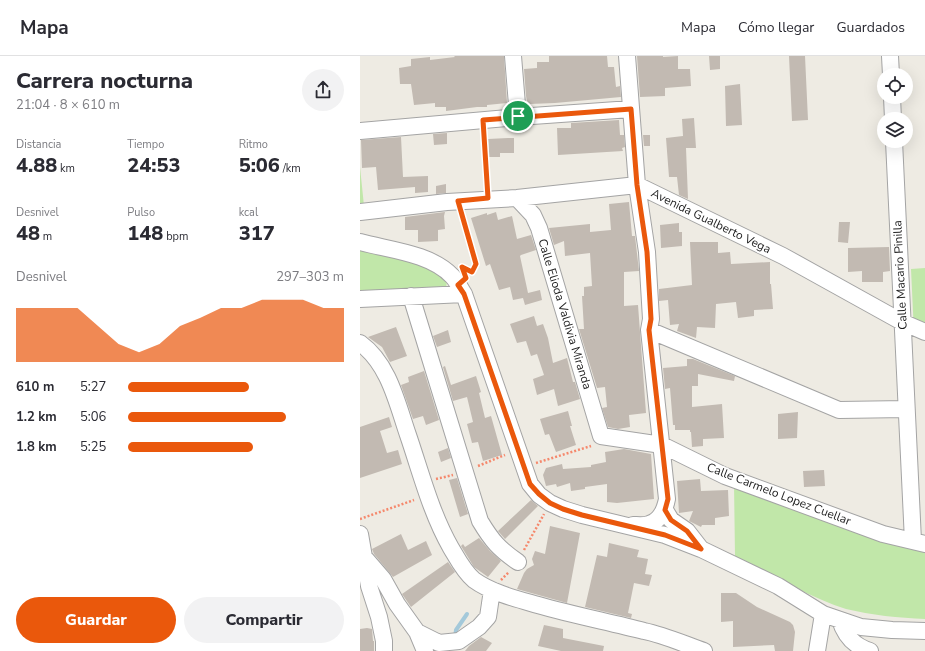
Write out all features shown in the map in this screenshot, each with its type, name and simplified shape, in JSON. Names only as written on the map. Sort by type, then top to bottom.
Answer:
[{"type":"street","points":[[513,56],[518,116]]},
{"type":"street","points":[[625,526],[649,524],[659,517],[665,510],[668,499],[649,330],[651,319],[647,252],[637,185],[627,56]]},
{"type":"street","points":[[890,56],[891,68]]},
{"type":"street","points":[[360,131],[518,116],[631,109]]},
{"type":"street","name":"Calle Macario Pinilla","points":[[894,148],[906,409],[919,542]]},
{"type":"street","name":"Avenida Gualberto Vega","points":[[360,212],[488,198],[517,198],[637,185],[783,256],[902,322],[925,332]]},
{"type":"street","name":"Calle Elioda Valdivia Miranda","points":[[517,198],[533,215],[539,228],[601,436]]},
{"type":"street","points":[[363,244],[404,252],[432,262],[452,276],[461,290],[530,484],[550,503],[582,515],[665,535],[701,549],[778,586],[822,614],[861,627],[925,631]]},
{"type":"street","points":[[360,299],[411,296],[461,290]]},
{"type":"street","points":[[411,296],[480,521],[494,544],[518,562]]},
{"type":"street","points":[[649,330],[839,410],[906,409]]},
{"type":"street","points":[[360,343],[374,355],[385,373],[393,391],[441,530],[472,579],[492,590],[521,600],[567,613],[646,631],[704,651]]},
{"type":"street","name":"Calle Carmelo Lopez Cuellar","points":[[601,436],[662,445],[725,476],[883,534],[919,542]]},
{"type":"street","points":[[665,510],[671,520],[687,531],[701,549]]},
{"type":"street","points":[[360,534],[362,556],[369,586],[379,617],[384,641],[384,651]]},
{"type":"street","points":[[362,556],[382,579],[397,604],[417,632],[425,651]]},
{"type":"street","points":[[417,632],[439,643],[459,641],[479,627],[488,617],[492,590]]},
{"type":"street","points":[[817,651],[822,614]]},
{"type":"street","points":[[840,620],[844,631],[852,642],[870,651]]},
{"type":"path","points":[[483,120],[488,198]]},
{"type":"path","points":[[458,201],[476,264],[472,272],[462,267],[466,278],[461,290]]},
{"type":"path","points":[[523,467],[593,446],[601,436]]},
{"type":"path","points":[[360,519],[428,496]]},
{"type":"green space","points":[[360,167],[364,206],[360,207]]},
{"type":"green space","points":[[360,250],[404,258],[436,272],[447,281],[446,288],[360,295]]},
{"type":"green space","points":[[925,268],[925,339],[914,333],[911,269]]},
{"type":"green space","points":[[734,483],[889,542],[909,549],[925,552],[925,619],[875,615],[846,609],[783,582],[735,556]]},
{"type":"building","points":[[454,56],[504,56],[507,103],[487,105],[487,107],[446,111],[446,107],[435,107],[435,103],[414,105],[411,84],[400,84],[399,68],[411,66],[411,59],[430,57],[430,60],[455,57]]},
{"type":"building","points":[[549,56],[607,56],[608,67],[614,67],[616,87],[620,86],[621,97],[530,104],[527,101],[526,96],[524,69],[537,68],[537,62],[549,62]]},
{"type":"building","points":[[637,56],[678,56],[678,69],[690,69],[691,86],[665,88],[665,96],[640,97]]},
{"type":"building","points":[[709,56],[720,56],[720,69],[710,70]]},
{"type":"building","points":[[789,56],[805,56],[808,120],[792,121]]},
{"type":"building","points":[[740,84],[742,125],[726,126],[725,86]]},
{"type":"building","points":[[694,118],[696,148],[686,148],[688,199],[679,195],[677,177],[669,177],[666,138],[683,136],[682,119]]},
{"type":"building","points":[[619,120],[620,135],[624,135],[625,147],[622,148],[623,151],[558,155],[557,128],[571,128],[571,123]]},
{"type":"building","points":[[447,133],[447,144],[434,145],[433,134]]},
{"type":"building","points":[[643,135],[650,135],[650,146],[644,146]]},
{"type":"building","points":[[401,137],[403,177],[428,176],[428,192],[415,193],[415,187],[378,190],[376,167],[362,168],[361,140]]},
{"type":"building","points":[[514,138],[514,153],[500,153],[500,157],[489,157],[488,139]]},
{"type":"building","points":[[446,184],[446,193],[436,194],[436,186]]},
{"type":"building","points":[[629,202],[632,236],[635,236],[639,271],[624,272],[624,306],[638,305],[646,413],[629,415],[630,427],[618,429],[608,427],[602,408],[607,407],[605,387],[597,388],[579,329],[584,329],[582,296],[584,296],[584,287],[592,286],[590,253],[565,256],[564,241],[554,245],[549,228],[590,224],[590,232],[611,230],[609,204]]},
{"type":"building","points":[[445,212],[445,229],[438,230],[438,241],[418,242],[418,230],[405,230],[405,217]]},
{"type":"building","points":[[496,212],[498,220],[512,216],[517,239],[531,235],[536,250],[520,256],[528,293],[540,290],[542,300],[525,305],[523,298],[513,300],[510,287],[499,290],[490,264],[486,266],[471,218]]},
{"type":"building","points":[[839,222],[850,222],[848,243],[838,242]]},
{"type":"building","points":[[679,223],[679,232],[682,232],[682,246],[661,248],[660,225]]},
{"type":"building","points":[[690,242],[718,242],[718,253],[730,252],[731,264],[770,262],[770,284],[773,309],[754,310],[754,316],[738,318],[736,302],[716,304],[715,328],[697,327],[696,338],[677,331],[679,324],[670,325],[668,300],[659,301],[659,289],[692,285]]},
{"type":"building","points":[[889,247],[890,271],[883,272],[883,282],[862,282],[862,271],[848,272],[848,248]]},
{"type":"building","points":[[534,316],[537,326],[543,324],[548,338],[553,363],[567,358],[573,382],[575,382],[580,399],[558,406],[554,389],[537,395],[533,379],[544,375],[537,354],[531,356],[526,341],[517,343],[510,324]]},
{"type":"building","points":[[396,327],[407,356],[390,362],[382,347],[368,337]]},
{"type":"building","points":[[448,330],[451,342],[437,347],[433,336]]},
{"type":"building","points":[[687,359],[693,359],[735,376],[734,381],[698,374],[698,386],[692,386],[692,407],[722,404],[724,438],[703,439],[703,446],[692,447],[690,430],[675,430],[675,425],[673,425],[670,388],[665,389],[663,368],[687,366]]},
{"type":"building","points":[[445,366],[451,385],[476,376],[481,392],[479,393],[485,418],[491,416],[502,455],[483,461],[478,442],[472,443],[467,424],[473,422],[467,397],[453,401],[443,367]]},
{"type":"building","points":[[424,371],[439,420],[426,425],[423,416],[413,419],[401,385],[409,382],[408,377]]},
{"type":"building","points":[[568,411],[572,426],[570,426],[576,445],[556,452],[549,434],[545,435],[540,419]]},
{"type":"building","points":[[798,412],[797,438],[778,439],[778,414]]},
{"type":"building","points":[[389,417],[392,427],[380,431],[387,453],[398,450],[402,464],[360,478],[360,427]]},
{"type":"building","points":[[448,448],[451,458],[441,462],[438,452]]},
{"type":"building","points":[[624,449],[651,454],[654,499],[617,503],[607,502],[607,484],[585,487],[585,489],[571,491],[570,483],[557,487],[556,484],[546,486],[543,475],[546,468],[562,464],[563,469],[591,467],[591,465],[606,462],[605,452]]},
{"type":"building","points":[[824,470],[825,486],[804,487],[803,471]]},
{"type":"building","points":[[457,478],[468,514],[460,517],[449,480]]},
{"type":"building","points":[[700,479],[701,491],[728,490],[729,516],[715,518],[715,525],[702,525],[701,527],[689,521],[693,511],[679,513],[677,481]]},
{"type":"building","points":[[531,500],[538,506],[505,539],[498,531]]},
{"type":"building","points":[[550,526],[580,533],[567,603],[517,589],[524,573],[527,569],[534,565],[532,559],[535,551],[545,554]]},
{"type":"building","points":[[401,534],[408,550],[426,541],[432,555],[393,577],[374,554],[372,549]]},
{"type":"building","points":[[479,538],[501,561],[488,577],[474,567],[461,546],[463,544],[465,547]]},
{"type":"building","points":[[609,543],[639,550],[637,557],[648,559],[645,574],[652,575],[649,586],[634,583],[628,613],[632,614],[631,618],[585,607],[597,555],[607,557]]},
{"type":"building","points":[[448,562],[455,572],[411,607],[402,594]]},
{"type":"building","points":[[721,593],[736,593],[757,607],[790,622],[793,625],[795,632],[793,651],[775,651],[774,645],[733,647],[733,621],[721,622]]},
{"type":"building","points":[[544,625],[563,629],[563,638],[604,646],[603,651],[561,651],[538,646]]},
{"type":"building","points":[[360,629],[372,629],[374,651],[360,651]]},
{"type":"building","points":[[481,637],[492,643],[486,651],[465,651],[469,646]]},
{"type":"waterway","points":[[455,637],[456,630],[467,614]]},
{"type":"route","points":[[631,109],[637,185],[647,252],[651,319],[649,330],[668,499],[665,510],[671,520],[687,531],[701,549],[665,535],[563,509],[550,503],[530,484],[464,294],[458,285],[466,278],[462,267],[472,272],[476,264],[458,201],[488,198],[483,120],[518,116],[631,109]]}]
